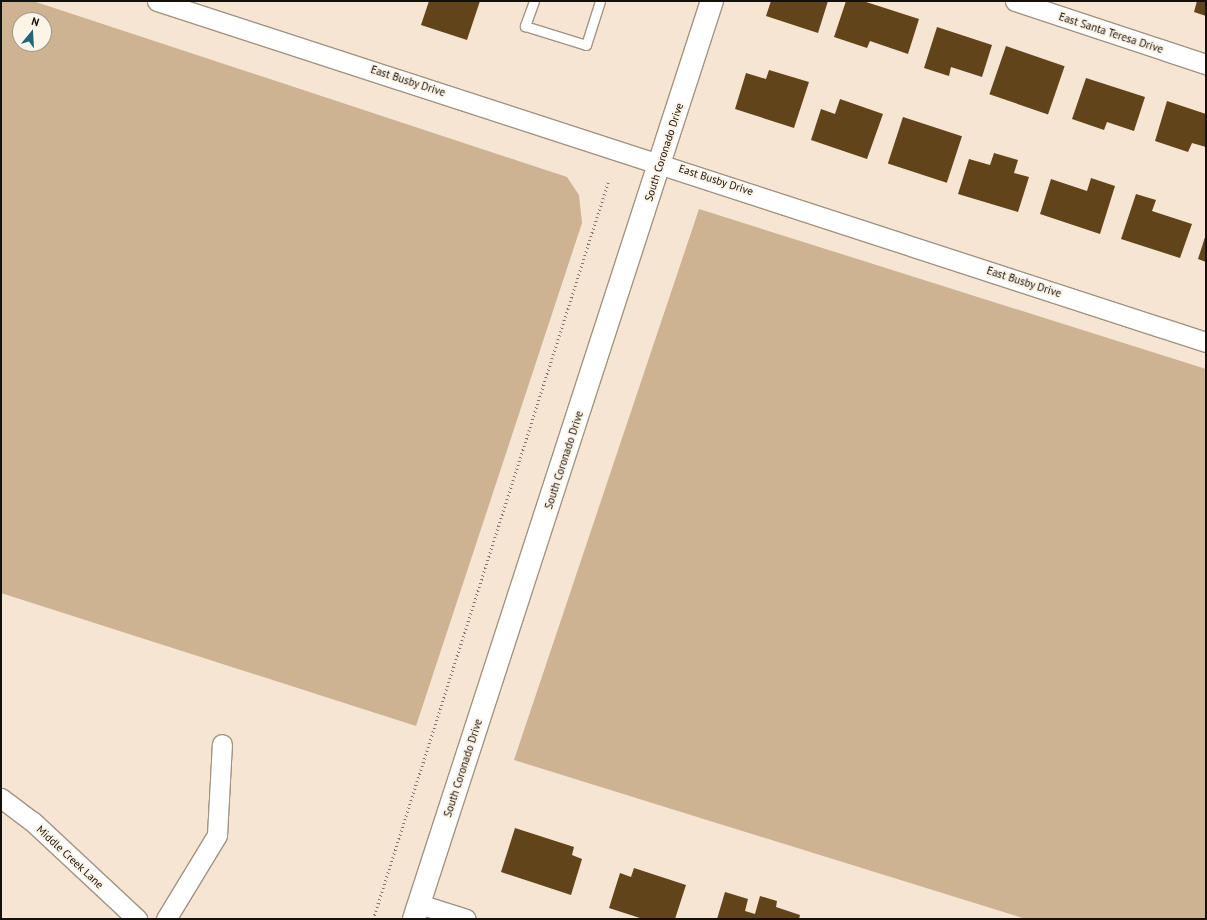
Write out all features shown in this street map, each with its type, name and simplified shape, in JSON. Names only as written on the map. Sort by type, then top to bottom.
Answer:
[{"type":"street","name":"East Busby Drive","points":[[157,1],[180,4],[1206,342]]},
{"type":"street","name":"East Santa Teresa Drive","points":[[1015,1],[1206,64]]},
{"type":"street","name":"South Coronado Drive","points":[[416,911],[661,162],[708,2]]},
{"type":"street","points":[[166,919],[217,835],[222,744]]},
{"type":"street","name":"Middle Creek Lane","points":[[1,798],[32,821],[137,919]]},
{"type":"street","points":[[416,911],[466,919]]},
{"type":"lane","points":[[534,1],[525,26],[586,45],[600,1]]},
{"type":"path","points":[[373,919],[608,182]]},
{"type":"shaded area","points":[[1,1],[33,1],[567,177],[579,195],[582,223],[416,726],[1,593]]},
{"type":"shaded area","points":[[699,209],[1206,369],[1206,919],[1026,919],[514,760]]},
{"type":"building","points":[[429,1],[480,1],[467,40],[421,25]]},
{"type":"building","points":[[771,1],[828,1],[818,33],[766,16]]},
{"type":"building","points":[[846,1],[863,1],[919,19],[908,54],[870,41],[867,48],[834,37]]},
{"type":"building","points":[[1197,1],[1206,1],[1206,16],[1194,12]]},
{"type":"building","points":[[937,27],[992,45],[982,77],[951,67],[949,76],[924,68]]},
{"type":"building","points":[[1006,46],[1065,66],[1048,114],[989,94]]},
{"type":"building","points":[[769,70],[809,82],[794,128],[735,109],[746,73],[766,79]]},
{"type":"building","points":[[1086,78],[1145,97],[1134,131],[1107,122],[1104,130],[1072,119]]},
{"type":"building","points":[[840,99],[883,114],[867,159],[811,140],[821,109],[835,114]]},
{"type":"building","points":[[1167,101],[1206,114],[1206,147],[1192,143],[1188,152],[1155,141]]},
{"type":"building","points":[[903,117],[962,136],[947,183],[888,164]]},
{"type":"building","points":[[994,153],[1018,160],[1014,173],[1029,177],[1018,212],[958,194],[969,159],[990,165]]},
{"type":"building","points":[[1091,178],[1115,186],[1100,234],[1040,214],[1051,179],[1087,191]]},
{"type":"building","points":[[1136,194],[1156,200],[1152,211],[1192,224],[1180,258],[1121,239]]},
{"type":"building","points":[[1206,234],[1206,262],[1198,259]]},
{"type":"building","points":[[515,828],[574,847],[572,855],[582,859],[571,895],[501,872]]},
{"type":"building","points":[[634,868],[686,885],[675,919],[643,919],[609,908],[620,873],[631,877]]},
{"type":"building","points":[[725,892],[748,899],[745,911],[755,914],[760,896],[777,901],[776,907],[800,915],[799,919],[717,919]]}]
